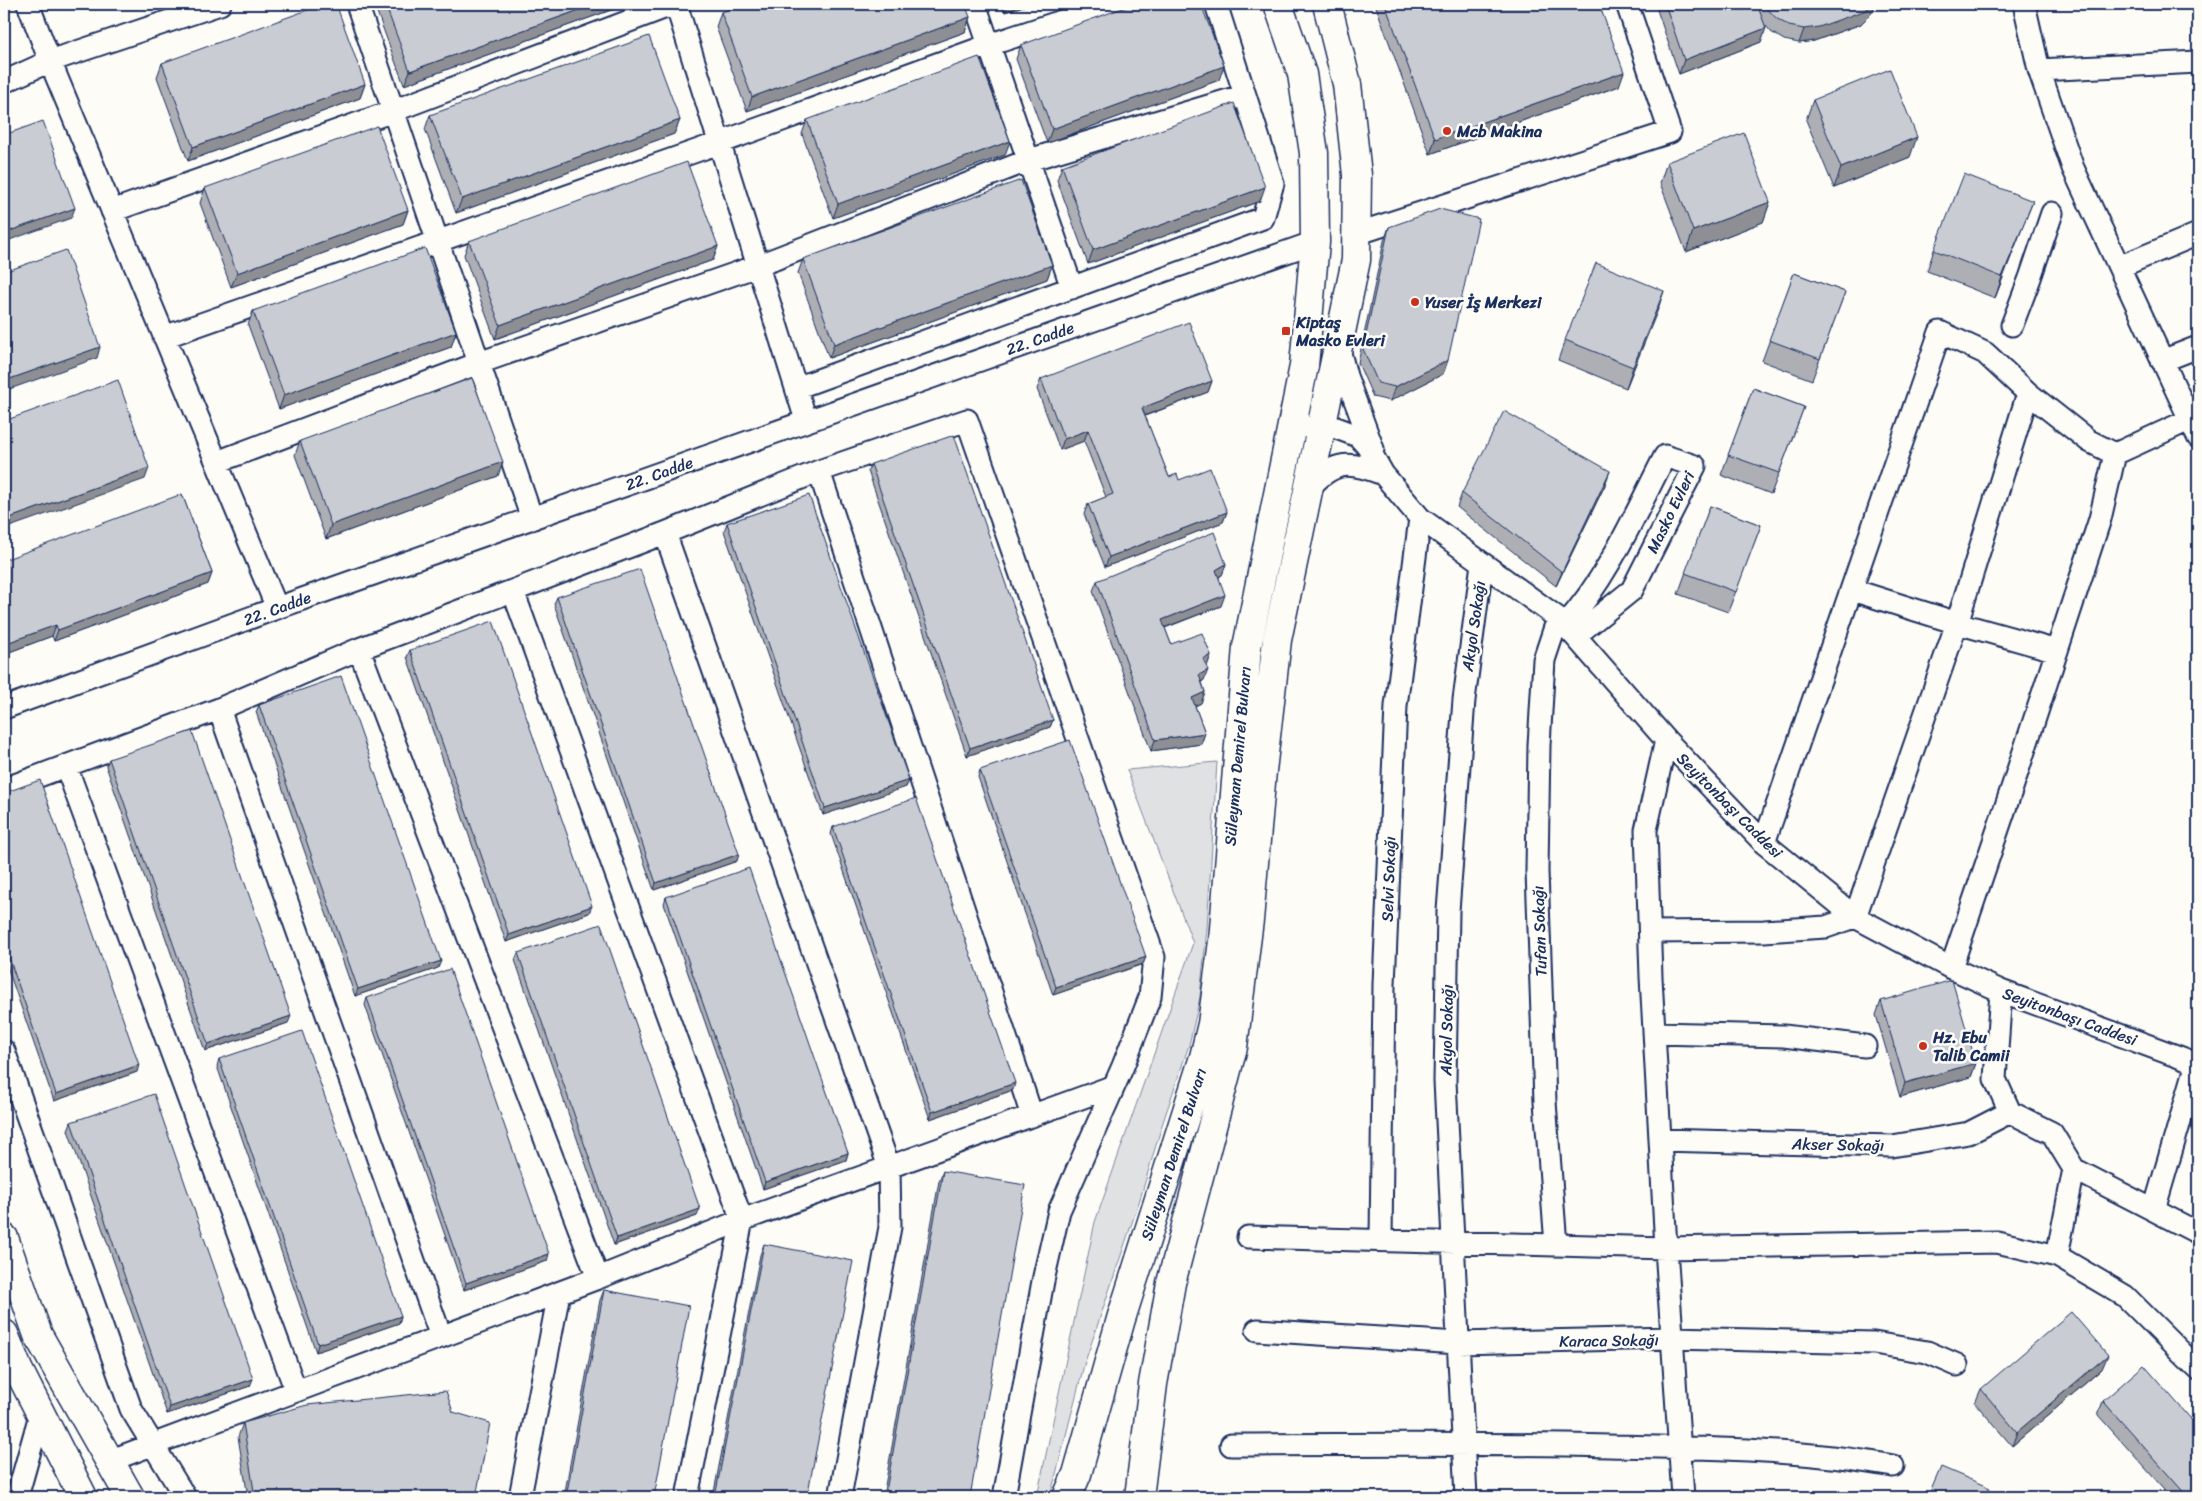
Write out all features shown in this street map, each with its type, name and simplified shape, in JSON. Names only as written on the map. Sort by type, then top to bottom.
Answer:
[{"type":"main road","name":"Süleyman Demirel Bulvarı","points":[[1072,1489],[1121,1318],[1204,1057],[1212,1024],[1223,941],[1246,647],[1293,428],[1304,366],[1315,242],[1314,154],[1304,83],[1278,4]]},
{"type":"main road","name":"Süleyman Demirel Bulvarı","points":[[1138,1495],[1153,1384],[1171,1283],[1233,1047],[1249,920],[1262,771],[1277,640],[1356,260],[1357,174],[1347,84],[1326,4]]},
{"type":"main road","points":[[4,1238],[38,1335],[130,1497]]},
{"type":"main road","points":[[38,1335],[4,1332],[11,1365],[40,1415],[83,1497]]},
{"type":"street","points":[[28,4],[277,608]]},
{"type":"street","points":[[4,82],[50,61],[220,4]]},
{"type":"street","points":[[357,4],[532,519]]},
{"type":"street","points":[[112,211],[393,111],[675,4],[806,420]]},
{"type":"street","points":[[975,4],[1072,288]]},
{"type":"street","points":[[164,337],[719,143],[989,45],[1112,4]]},
{"type":"street","points":[[796,388],[1263,218],[1273,183],[1216,4]]},
{"type":"street","points":[[1356,234],[1670,132],[1627,4]]},
{"type":"street","points":[[1764,843],[1940,332],[1985,353],[2028,393],[2089,441],[2115,454],[2194,428],[2073,168],[2039,70],[2024,4]]},
{"type":"street","points":[[2039,70],[2198,62]]},
{"type":"street","points":[[217,462],[479,363],[758,266],[1028,160],[1245,95]]},
{"type":"street","points":[[2012,325],[2052,213]]},
{"type":"street","points":[[2119,267],[2198,234]]},
{"type":"street","name":"22. Cadde","points":[[4,708],[277,608],[1315,242]]},
{"type":"street","points":[[2162,362],[2198,347]]},
{"type":"street","name":"Seyitonbaşı Caddesi","points":[[1339,349],[1364,429],[1383,474]]},
{"type":"street","points":[[1650,932],[1764,931],[1826,927],[1855,917],[1957,624],[2028,393]]},
{"type":"street","points":[[4,789],[219,709],[359,649],[665,533],[819,471],[967,420],[1154,957],[1150,998],[1114,1086],[1059,1210],[1043,1281],[1004,1497]]},
{"type":"street","name":"Seyitonbaşı Caddesi","points":[[1293,428],[1323,425],[1338,428],[1358,436],[1367,446],[1383,474],[1420,518],[1566,627],[1666,740],[1764,843],[1855,917],[1951,968],[2002,991],[2198,1064]]},
{"type":"street","points":[[1951,968],[2100,519],[2115,454]]},
{"type":"street","name":"Masko Evleri","points":[[1665,456],[1695,466],[1632,590],[1566,627],[1601,579],[1665,456]]},
{"type":"street","points":[[1310,487],[1321,474],[1354,464],[1383,474]]},
{"type":"street","points":[[819,471],[1032,1116]]},
{"type":"street","name":"Selvi Sokağı","points":[[1380,1240],[1384,984],[1396,706],[1420,518]]},
{"type":"street","points":[[665,533],[889,1167],[890,1227],[840,1497]]},
{"type":"street","name":"Akyol Sokağı","points":[[1466,1497],[1445,1081],[1448,911],[1464,700],[1482,564]]},
{"type":"street","points":[[1852,590],[1957,624],[2057,651]]},
{"type":"street","points":[[513,591],[742,1220],[687,1497]]},
{"type":"street","name":"Tufan Sokağı","points":[[1556,1245],[1545,1102],[1538,871],[1539,745],[1544,660],[1566,627]]},
{"type":"street","points":[[359,649],[598,1278]]},
{"type":"street","points":[[219,709],[441,1337]]},
{"type":"street","points":[[1666,740],[1646,830],[1654,1033],[1683,1497]]},
{"type":"street","points":[[66,766],[296,1391]]},
{"type":"street","points":[[2002,991],[1996,1079],[2010,1112],[2052,1133],[2074,1169],[2198,1233]]},
{"type":"street","points":[[1654,1033],[1784,1036],[1865,1046]]},
{"type":"street","points":[[4,1051],[131,1410],[185,1497]]},
{"type":"street","points":[[2154,1210],[2198,1064]]},
{"type":"street","points":[[109,1461],[559,1293],[742,1220],[1114,1086]]},
{"type":"street","name":"Akser Sokağı","points":[[1660,1140],[1892,1146],[1969,1133],[2010,1112]]},
{"type":"street","points":[[2057,1256],[2074,1169]]},
{"type":"street","points":[[1248,1237],[1666,1248],[1997,1242],[2057,1256],[2125,1296],[2198,1369]]},
{"type":"street","points":[[520,1497],[559,1293]]},
{"type":"street","name":"Karaca Sokağı","points":[[1257,1330],[1458,1342],[1672,1338],[1874,1343],[1927,1352],[1957,1365]]},
{"type":"street","points":[[17,1497],[40,1415]]},
{"type":"street","points":[[1231,1445],[1463,1443],[1680,1447],[1842,1457],[1892,1466]]},
{"type":"shaded area","points":[[1217,762],[1207,928],[1200,997],[1189,1045],[1084,1365],[1050,1497],[1037,1497],[1095,1222],[1193,943],[1127,770]]},
{"type":"building","points":[[324,4],[336,4],[365,84],[193,147],[162,63]]},
{"type":"building","points":[[385,4],[596,4],[410,71]]},
{"type":"building","points":[[745,4],[965,4],[970,17],[752,97],[721,12]]},
{"type":"building","points":[[1134,4],[1201,4],[1224,66],[1052,129],[1021,45]]},
{"type":"building","points":[[1385,4],[1599,4],[1624,72],[1435,139]]},
{"type":"building","points":[[1665,4],[1759,4],[1758,7],[1766,28],[1684,60]]},
{"type":"building","points":[[1766,4],[1872,4],[1866,10],[1819,27],[1804,29],[1789,26],[1776,18],[1766,7]]},
{"type":"building","points":[[649,36],[680,120],[462,199],[430,115]]},
{"type":"building","points":[[979,57],[1010,141],[838,204],[807,120]]},
{"type":"building","points":[[1890,69],[1917,137],[1841,168],[1813,100]]},
{"type":"building","points":[[1234,103],[1265,187],[1093,250],[1062,166]]},
{"type":"building","points":[[43,121],[75,208],[4,233],[4,135]]},
{"type":"building","points":[[377,126],[408,210],[237,273],[205,188]]},
{"type":"building","points":[[1744,133],[1770,202],[1693,231],[1667,162]]},
{"type":"building","points":[[687,162],[718,246],[500,325],[469,241]]},
{"type":"building","points":[[1964,174],[2033,201],[2002,277],[1934,250]]},
{"type":"building","points":[[1021,180],[1052,265],[834,344],[803,259]]},
{"type":"building","name":"Yuser İş Merkezi","points":[[1440,209],[1479,219],[1448,360],[1395,387],[1378,383],[1363,349],[1389,227]]},
{"type":"building","points":[[425,248],[456,332],[284,395],[253,311]]},
{"type":"building","points":[[66,250],[100,347],[4,381],[4,272]]},
{"type":"building","points":[[1596,263],[1664,291],[1633,367],[1565,340]]},
{"type":"building","points":[[1794,273],[1845,292],[1820,359],[1769,340]]},
{"type":"building","points":[[1189,322],[1212,381],[1142,408],[1169,477],[1177,474],[1179,480],[1210,468],[1227,512],[1109,557],[1088,504],[1113,494],[1088,430],[1064,439],[1041,379]]},
{"type":"building","points":[[472,378],[503,462],[331,525],[300,441]]},
{"type":"building","points":[[118,380],[149,468],[4,520],[4,421]]},
{"type":"building","points":[[1753,388],[1804,407],[1779,473],[1728,455]]},
{"type":"building","points":[[1504,411],[1610,471],[1562,572],[1462,493]]},
{"type":"building","points":[[954,435],[1053,720],[970,748],[871,464]]},
{"type":"building","points":[[182,494],[212,573],[58,630],[56,625],[4,644],[4,560]]},
{"type":"building","points":[[809,495],[909,780],[825,808],[727,523]]},
{"type":"building","points":[[1710,506],[1761,525],[1736,592],[1685,573]]},
{"type":"building","points":[[1214,532],[1226,564],[1216,570],[1225,595],[1162,620],[1171,644],[1202,633],[1211,655],[1203,659],[1208,670],[1199,675],[1205,692],[1192,698],[1205,733],[1155,740],[1097,581]]},
{"type":"building","points":[[640,569],[739,854],[656,883],[557,597]]},
{"type":"building","points":[[493,621],[592,906],[509,935],[410,650]]},
{"type":"building","points":[[341,676],[441,961],[358,989],[259,705]]},
{"type":"building","points":[[192,731],[291,1016],[208,1044],[109,759]]},
{"type":"building","points":[[1070,740],[1146,957],[1056,987],[980,770]]},
{"type":"building","points":[[40,780],[139,1065],[56,1094],[4,943],[4,793]]},
{"type":"building","points":[[916,798],[1015,1083],[932,1112],[833,827]]},
{"type":"building","points":[[749,868],[848,1153],[765,1182],[666,897]]},
{"type":"building","points":[[601,924],[700,1209],[617,1238],[518,953]]},
{"type":"building","points":[[450,969],[549,1254],[466,1283],[367,998]]},
{"type":"building","name":"Hz. Ebu Talib Camii","points":[[1952,980],[1976,1063],[1905,1083],[1881,1001]]},
{"type":"building","points":[[302,1031],[401,1316],[318,1344],[219,1059]]},
{"type":"building","points":[[154,1094],[253,1379],[170,1407],[71,1122]]},
{"type":"building","points":[[943,1171],[1025,1185],[970,1497],[885,1497]]},
{"type":"building","points":[[764,1244],[853,1261],[807,1497],[715,1497]]},
{"type":"building","points":[[604,1290],[689,1306],[654,1497],[597,1497],[567,1492]]},
{"type":"building","points":[[2071,1312],[2108,1355],[2017,1432],[1981,1389]]},
{"type":"building","points":[[2144,1365],[2198,1427],[2197,1497],[2188,1497],[2103,1401]]},
{"type":"building","points":[[446,1391],[453,1412],[490,1423],[476,1497],[255,1497],[243,1423],[307,1405]]},
{"type":"building","points":[[1941,1467],[1990,1488],[1986,1497],[1928,1497]]},
{"type":"place","name":"Mcb Makina","points":[[1447,131]]},
{"type":"place","name":"Yuser İş Merkezi","points":[[1415,302]]},
{"type":"place","name":"Kiptaş Masko Evleri","points":[[1286,331]]},
{"type":"place","name":"Hz. Ebu Talib Camii","points":[[1923,1046]]}]
